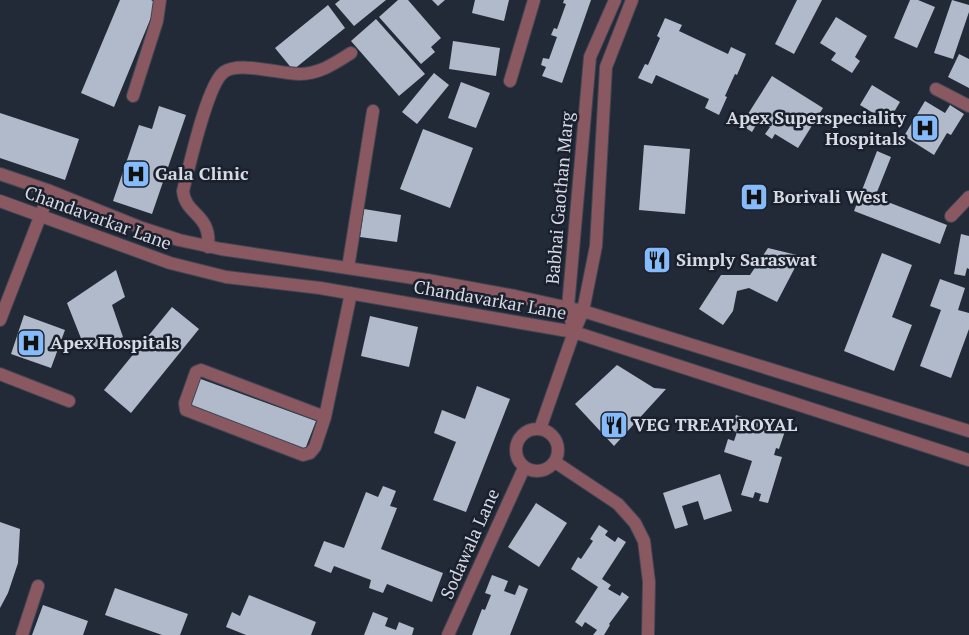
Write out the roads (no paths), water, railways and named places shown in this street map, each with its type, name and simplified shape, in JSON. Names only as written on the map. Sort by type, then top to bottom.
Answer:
[{"type":"street","points":[[133,96],[157,21],[160,0]]},
{"type":"street","points":[[510,81],[534,0]]},
{"type":"street","name":"Babhai Gaothan Marg","points":[[574,332],[568,307],[590,57],[615,0]]},
{"type":"street","name":"Babhai Gaothan Marg","points":[[574,332],[583,311],[596,246],[606,67],[632,0]]},
{"type":"street","points":[[208,246],[209,237],[206,224],[190,208],[183,197],[183,191],[206,107],[214,85],[223,72],[235,68],[262,69],[299,74],[325,70],[351,53]]},
{"type":"street","points":[[936,89],[969,106]]},
{"type":"street","points":[[348,268],[373,111]]},
{"type":"street","name":"Chandavarkar Lane","points":[[0,174],[50,191],[142,228],[179,240],[466,287],[568,307],[969,431]]},
{"type":"street","points":[[0,320],[50,191]]},
{"type":"street","points":[[950,216],[969,197]]},
{"type":"street","name":"Chandavarkar Lane","points":[[0,201],[170,263],[226,276],[320,288],[574,332],[969,460]]},
{"type":"street","points":[[325,417],[201,370],[196,372],[185,403],[186,410],[303,455],[310,453],[315,447],[325,417],[351,293]]},
{"type":"street","points":[[540,429],[574,332]]},
{"type":"street","points":[[0,374],[69,401]]},
{"type":"street","points":[[540,429],[547,432],[556,442],[558,448],[555,462],[544,470],[537,472],[524,468],[516,456],[517,442],[520,436],[526,432],[540,429]]},
{"type":"street","points":[[555,462],[618,504],[635,523],[644,541],[649,582],[648,635]]},
{"type":"street","name":"Sodawala Lane","points":[[448,635],[524,468]]},
{"type":"street","points":[[22,635],[38,586]]},
{"type":"place","name":"Apex Superspeciality Hospitals","points":[[925,128]]},
{"type":"place","name":"Gala Clinic","points":[[136,174]]},
{"type":"place","name":"Borivali West","points":[[754,197]]},
{"type":"place","name":"Simply Saraswat","points":[[657,260]]},
{"type":"place","name":"Apex Hospitals","points":[[31,343]]},
{"type":"place","name":"VEG TREAT ROYAL","points":[[614,425]]}]
